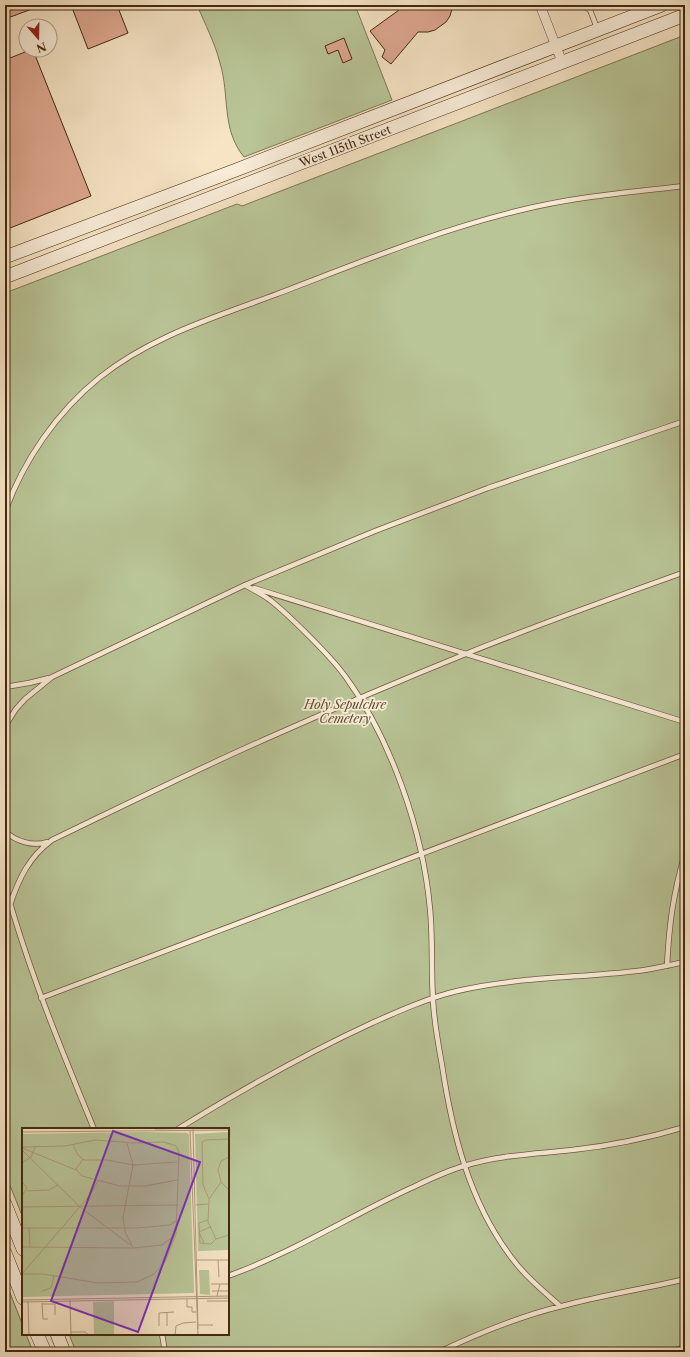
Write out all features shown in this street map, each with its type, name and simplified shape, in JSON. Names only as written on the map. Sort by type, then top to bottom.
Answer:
[{"type":"street","points":[[540,5],[562,62]]},
{"type":"street","name":"West 115th Street","points":[[5,257],[236,170],[598,30],[654,6]]},
{"type":"street","name":"West 115th Street","points":[[5,277],[685,15]]},
{"type":"street","points":[[5,1204],[22,1246]]},
{"type":"street","points":[[5,1253],[22,1296]]},
{"type":"street","points":[[38,1335],[45,1352]]},
{"type":"street","points":[[57,1335],[64,1352]]},
{"type":"lane","points":[[572,5],[585,7],[590,10],[598,30]]},
{"type":"lane","points":[[5,512],[15,487],[37,448],[66,410],[99,378],[136,352],[156,341],[210,319],[400,248],[483,220],[537,206],[575,199],[685,186]]},
{"type":"lane","points":[[5,687],[52,677],[245,585],[375,531],[488,488],[685,421]]},
{"type":"lane","points":[[5,831],[16,838],[34,844],[41,844],[52,840],[147,794],[276,735],[466,654],[612,598],[685,572]]},
{"type":"lane","points":[[245,585],[685,722]]},
{"type":"lane","points":[[245,585],[268,599],[291,618],[332,659],[346,676],[372,718],[395,771],[413,820],[422,854],[430,908],[435,1021],[448,1104],[464,1166],[484,1212],[501,1243],[532,1281],[560,1306]]},
{"type":"lane","points":[[5,726],[16,709],[25,699],[52,677]]},
{"type":"lane","points":[[41,998],[685,754]]},
{"type":"lane","points":[[10,905],[18,884],[33,858],[41,848],[52,840]]},
{"type":"lane","points":[[667,966],[672,908],[685,854]]},
{"type":"lane","points":[[5,885],[10,905],[41,998],[94,1128]]},
{"type":"lane","points":[[180,1128],[251,1085],[320,1048],[390,1015],[433,998],[455,991],[503,982],[639,971],[685,962]]},
{"type":"lane","points":[[229,1276],[292,1248],[398,1193],[443,1173],[464,1166],[505,1157],[593,1148],[639,1139],[685,1127]]},
{"type":"lane","points":[[439,1352],[500,1326],[560,1306],[685,1279]]},
{"type":"lane","points":[[162,1335],[165,1352]]},
{"type":"green space","points":[[197,5],[355,5],[392,100],[244,157],[232,135],[229,124],[223,75],[218,56]]},
{"type":"green space","name":"Holy Sepulchre Cemetery","points":[[685,35],[685,1344],[664,1352],[76,1352],[69,1335],[229,1335],[229,1128],[22,1128],[22,1216],[5,1173],[5,293],[237,204],[242,206]]},
{"type":"green space","points":[[5,1280],[22,1323],[22,1335],[26,1335],[33,1352],[5,1352]]},
{"type":"building","points":[[5,5],[40,5],[40,6],[5,19]]},
{"type":"building","points":[[71,5],[117,5],[128,33],[88,49]]},
{"type":"building","points":[[399,5],[453,5],[450,16],[446,22],[435,30],[418,32],[391,64],[382,57],[385,50],[370,31],[399,10]]},
{"type":"building","points":[[344,38],[352,59],[343,63],[338,50],[328,54],[325,46]]},
{"type":"building","points":[[18,55],[18,58],[36,58],[91,196],[5,230],[5,60]]}]
